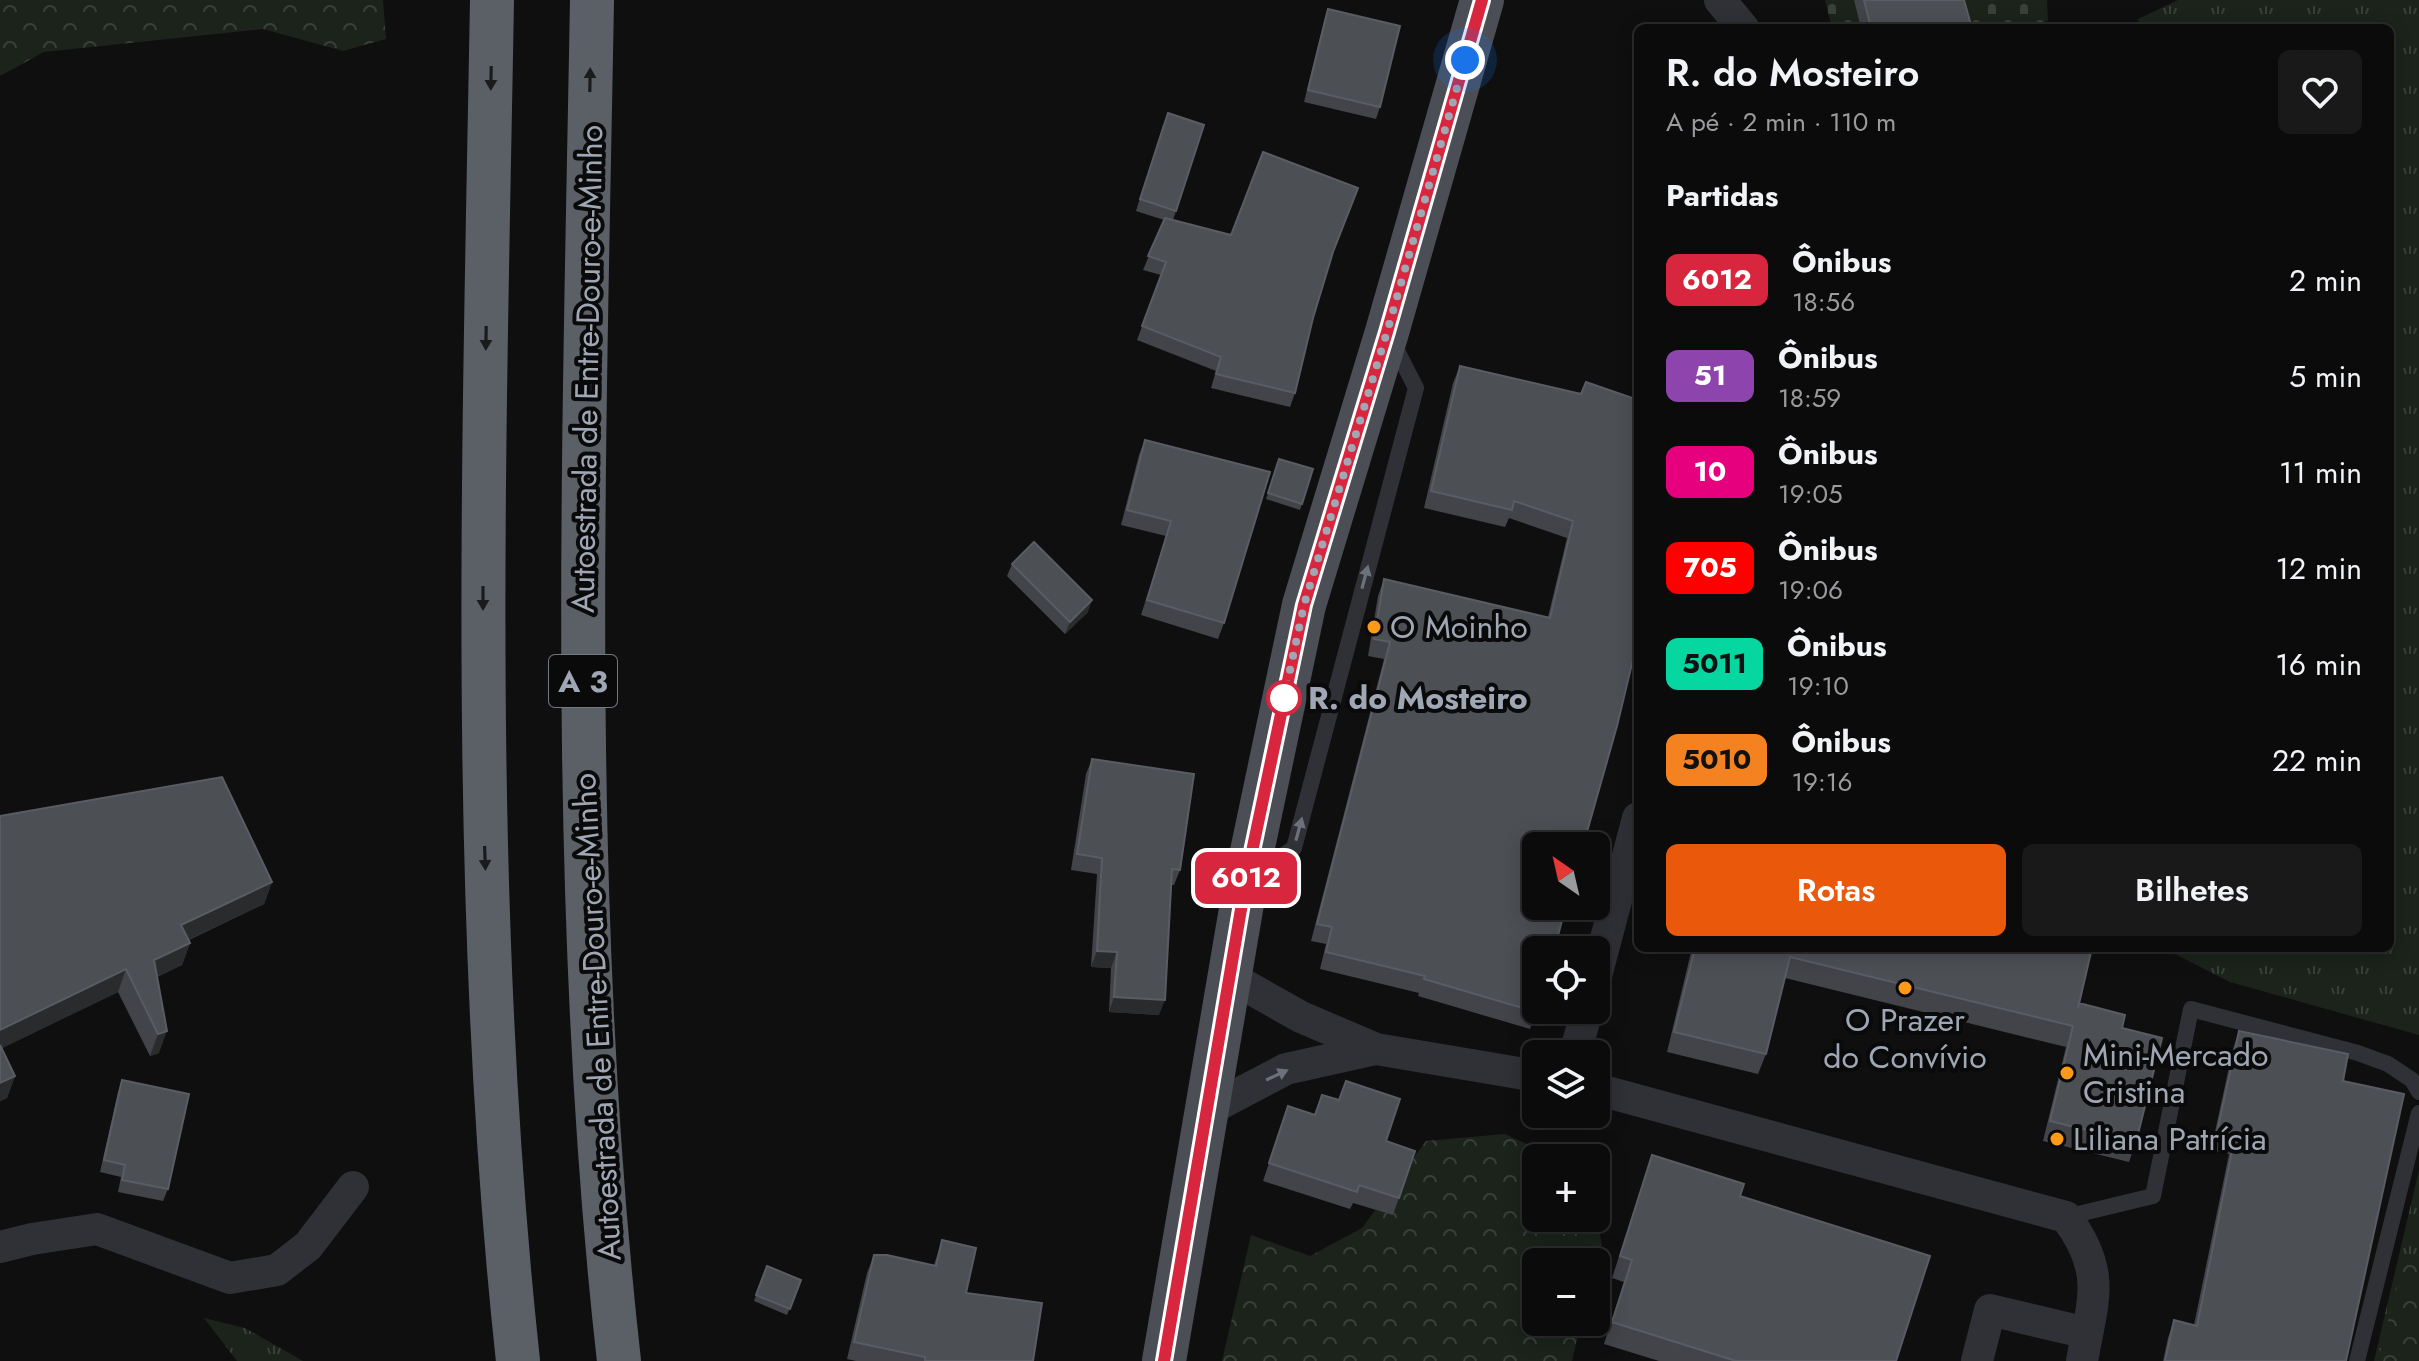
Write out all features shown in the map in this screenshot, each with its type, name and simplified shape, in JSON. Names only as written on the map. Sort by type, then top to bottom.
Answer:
[{"type":"highway","points":[[492,0],[483,510],[484,833],[499,1156],[518,1361]]},
{"type":"highway","name":"Autoestrada de Entre-Douro-e-Minho","points":[[592,0],[584,457],[584,780],[587,931],[601,1172],[619,1361]]},
{"type":"main road","points":[[1164,1361],[1246,880],[1304,605],[1387,332],[1482,0]]},
{"type":"street","points":[[1720,0],[1740,24]]},
{"type":"street","points":[[1607,936],[1634,833]]},
{"type":"street","points":[[1230,977],[1301,1017],[1376,1049],[1522,1074]]},
{"type":"street","points":[[1208,1110],[1286,1069],[1376,1049]]},
{"type":"street","points":[[1610,1093],[2066,1217],[2082,1238],[2091,1257],[2094,1274],[2094,1293],[2084,1347],[1990,1310],[1977,1361]]},
{"type":"street","points":[[0,1247],[97,1229],[230,1278],[277,1270],[308,1246],[353,1187]]},
{"type":"lane","points":[[2066,1217],[2153,1196],[2191,1009],[2358,1053],[2388,1064],[2412,1080],[2419,1092]]},
{"type":"lane","points":[[2357,1361],[2419,1113]]},
{"type":"green space","points":[[0,0],[383,0],[386,39],[343,51],[263,29],[44,52],[0,76]]},
{"type":"green space","points":[[1825,0],[2047,0],[2048,21],[2035,24],[1831,24]]},
{"type":"green space","points":[[2178,0],[2419,0],[2419,1035],[2230,982],[2171,952],[2394,952],[2394,24],[2139,24],[2138,19]]},
{"type":"green space","points":[[1505,1134],[1527,1144],[1522,1144],[1522,1232],[1599,1232],[1601,1248],[1522,1248],[1522,1336],[1578,1336],[1572,1361],[1222,1361],[1251,1235],[1310,1256],[1362,1228],[1426,1141]]},
{"type":"green space","points":[[2419,1170],[2419,1361],[2374,1361]]},
{"type":"green space","points":[[2403,1259],[2419,1266],[2419,1361],[2378,1361]]},
{"type":"green space","points":[[204,1318],[245,1328],[303,1361],[237,1361]]},
{"type":"building","points":[[1864,0],[1964,0],[1971,24],[1870,24]]},
{"type":"building","points":[[1328,9],[1400,26],[1380,107],[1308,90]]},
{"type":"building","points":[[1168,113],[1204,125],[1176,211],[1140,199]]},
{"type":"building","points":[[1263,152],[1358,188],[1333,252],[1295,393],[1216,374],[1221,357],[1142,326],[1166,262],[1148,256],[1165,218],[1231,235]]},
{"type":"building","points":[[1460,366],[1581,394],[1586,382],[1634,399],[1634,656],[1587,832],[1522,832],[1522,920],[1562,920],[1558,936],[1522,936],[1522,1008],[1424,979],[1425,976],[1326,952],[1332,927],[1317,924],[1390,642],[1374,639],[1384,579],[1550,618],[1573,521],[1514,501],[1512,510],[1431,491]]},
{"type":"building","points":[[1145,440],[1270,472],[1224,623],[1147,600],[1171,521],[1127,510]]},
{"type":"building","points":[[1279,459],[1313,469],[1302,504],[1268,493]]},
{"type":"building","points":[[1034,542],[1092,600],[1070,622],[1012,564]]},
{"type":"building","points":[[1092,759],[1194,774],[1180,870],[1172,869],[1165,1000],[1114,997],[1117,952],[1097,951],[1102,858],[1077,854]]},
{"type":"building","points":[[222,777],[272,882],[181,925],[190,943],[154,960],[167,1031],[158,1034],[126,969],[0,1030],[0,816]]},
{"type":"building","points":[[1694,952],[2091,952],[2079,1003],[2125,1015],[2122,1028],[2162,1038],[2136,1142],[2050,1121],[2073,1026],[1790,957],[1766,1054],[1674,1032]]},
{"type":"building","points":[[2239,1031],[2348,1054],[2343,1081],[2404,1094],[2346,1361],[2165,1361],[2174,1320],[2197,1326],[2235,1136],[2217,1132]]},
{"type":"building","points":[[0,1045],[15,1076],[0,1083]]},
{"type":"building","points":[[122,1080],[189,1094],[168,1189],[122,1180],[125,1165],[104,1160]]},
{"type":"building","points":[[1346,1081],[1400,1099],[1386,1141],[1415,1151],[1399,1198],[1359,1185],[1357,1192],[1269,1163],[1288,1106],[1315,1115],[1322,1095],[1339,1100]]},
{"type":"building","points":[[1652,1155],[1744,1184],[1740,1196],[1930,1256],[1896,1361],[1736,1361],[1612,1322],[1632,1260],[1620,1256]]},
{"type":"building","points":[[942,1240],[976,1248],[966,1293],[1042,1303],[1033,1361],[925,1361],[925,1357],[854,1342],[874,1255],[936,1266]]},
{"type":"building","points":[[767,1266],[801,1280],[790,1309],[756,1295]]},
{"type":"bus line","name":"6012","points":[[1164,1361],[1246,880],[1304,605],[1387,332],[1482,0]]},
{"type":"place","name":"O Moinho","points":[[1374,627]]},
{"type":"place","name":"R. do Mosteiro","points":[[1284,698]]},
{"type":"place","name":"O Prazer do Convívio","points":[[1905,988]]},
{"type":"place","name":"Mini-Mercado Cristina","points":[[2067,1073]]},
{"type":"place","name":"Liliana Patrícia","points":[[2057,1139]]},
{"type":"route","points":[[1284,698],[1304,605],[1465,60]]}]
